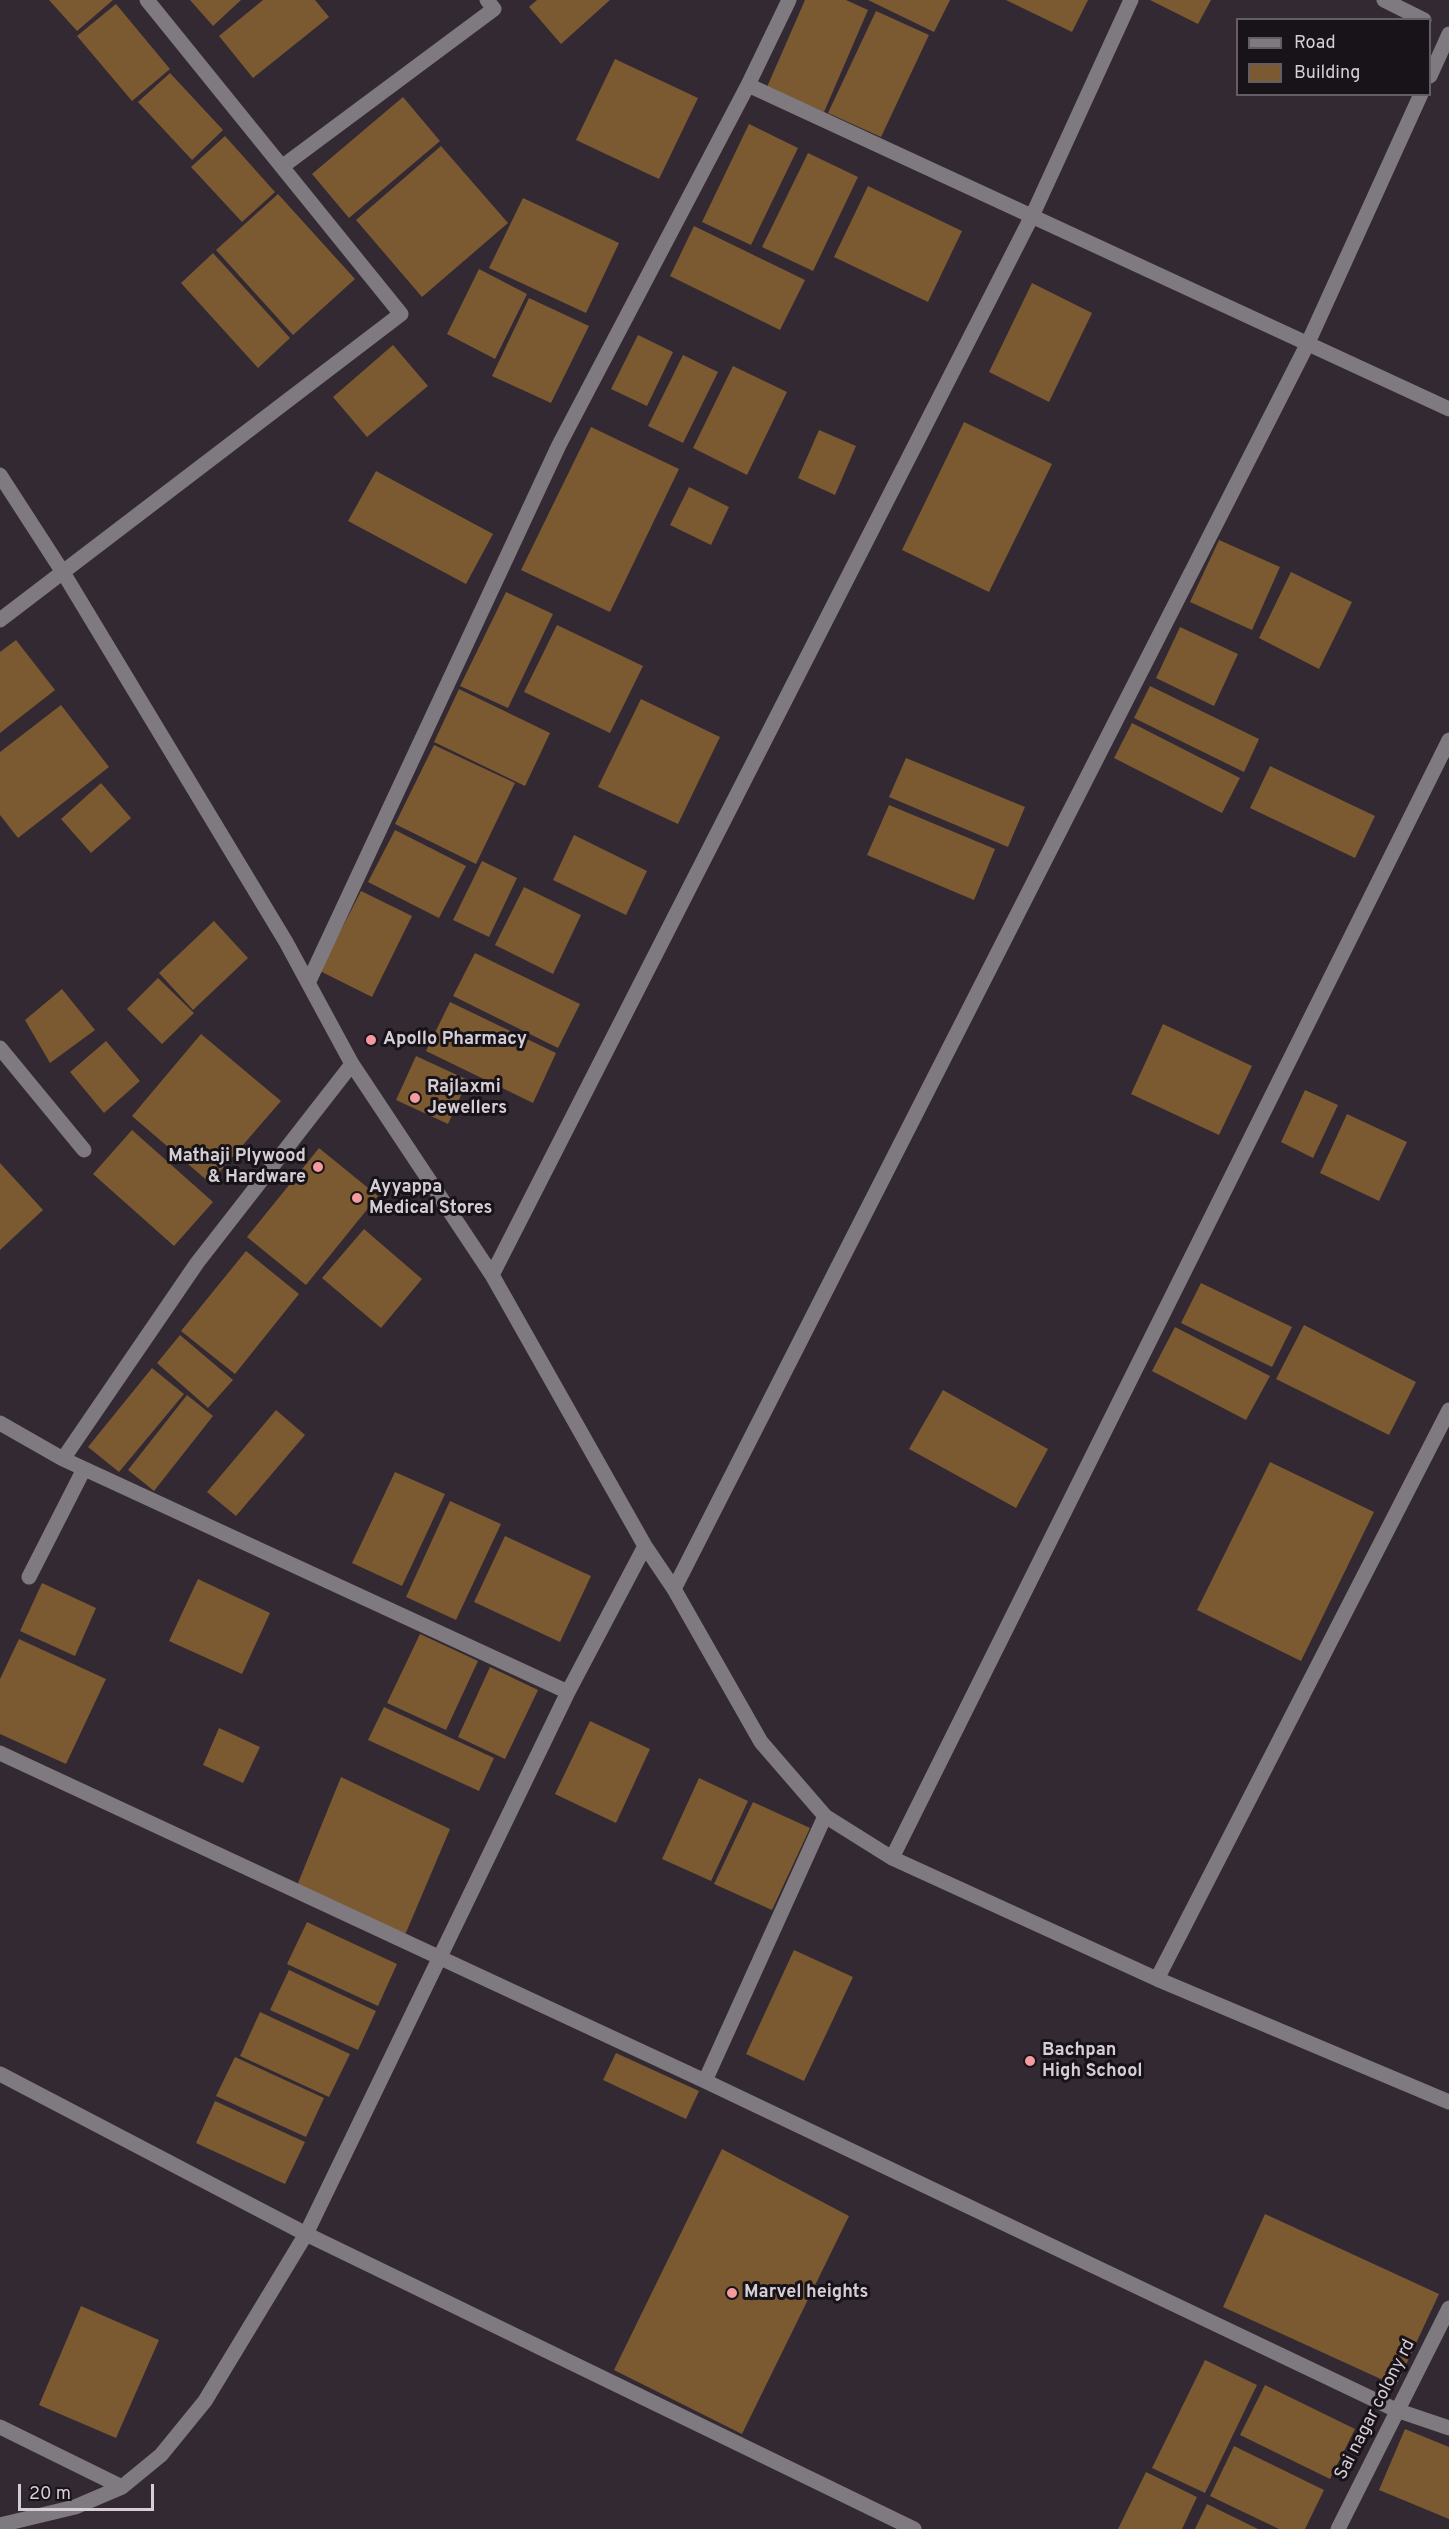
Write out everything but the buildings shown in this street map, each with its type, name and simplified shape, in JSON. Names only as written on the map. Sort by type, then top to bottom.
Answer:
[{"type":"street","points":[[0,620],[401,314],[147,0]]},
{"type":"street","points":[[283,166],[494,9],[487,0]]},
{"type":"street","points":[[309,981],[559,445],[748,85],[789,0]]},
{"type":"street","points":[[492,1275],[1033,214],[1131,0]]},
{"type":"street","points":[[1384,0],[1420,18]]},
{"type":"street","points":[[1431,23],[1449,33],[1431,74]]},
{"type":"street","points":[[748,85],[1033,214],[1307,345],[1449,409]]},
{"type":"street","points":[[674,1588],[1307,345],[1420,96]]},
{"type":"street","points":[[0,475],[64,573],[309,981],[352,1065],[492,1275],[645,1546],[674,1588],[761,1742],[825,1816],[892,1857],[1157,1979],[1449,2102]]},
{"type":"street","points":[[892,1857],[1449,740]]},
{"type":"street","points":[[0,1048],[84,1150]]},
{"type":"street","points":[[63,1459],[197,1263],[352,1065]]},
{"type":"street","points":[[1157,1979],[1449,1410]]},
{"type":"street","points":[[0,1423],[84,1469],[568,1692]]},
{"type":"street","points":[[28,1577],[84,1469]]},
{"type":"street","points":[[0,2525],[75,2507],[122,2487],[161,2455],[205,2401],[306,2234],[568,1692],[645,1546]]},
{"type":"street","points":[[0,1753],[705,2081],[1396,2410],[1449,2428]]},
{"type":"street","points":[[705,2081],[825,1816]]},
{"type":"street","points":[[0,2074],[306,2234],[914,2529]]},
{"type":"street","name":"Sai nagar colony rd","points":[[1338,2529],[1449,2308]]},
{"type":"street","points":[[0,2427],[122,2487]]},
{"type":"place","name":"Apollo Pharmacy","points":[[371,1040]]},
{"type":"place","name":"Rajlaxmi Jewellers","points":[[415,1098]]},
{"type":"place","name":"Mathaji Plywood & Hardware","points":[[318,1167]]},
{"type":"place","name":"Ayyappa Medical Stores","points":[[357,1198]]},
{"type":"place","name":"Bachpan High School","points":[[1030,2061]]},
{"type":"place","name":"Marvel heights","points":[[732,2293]]}]
